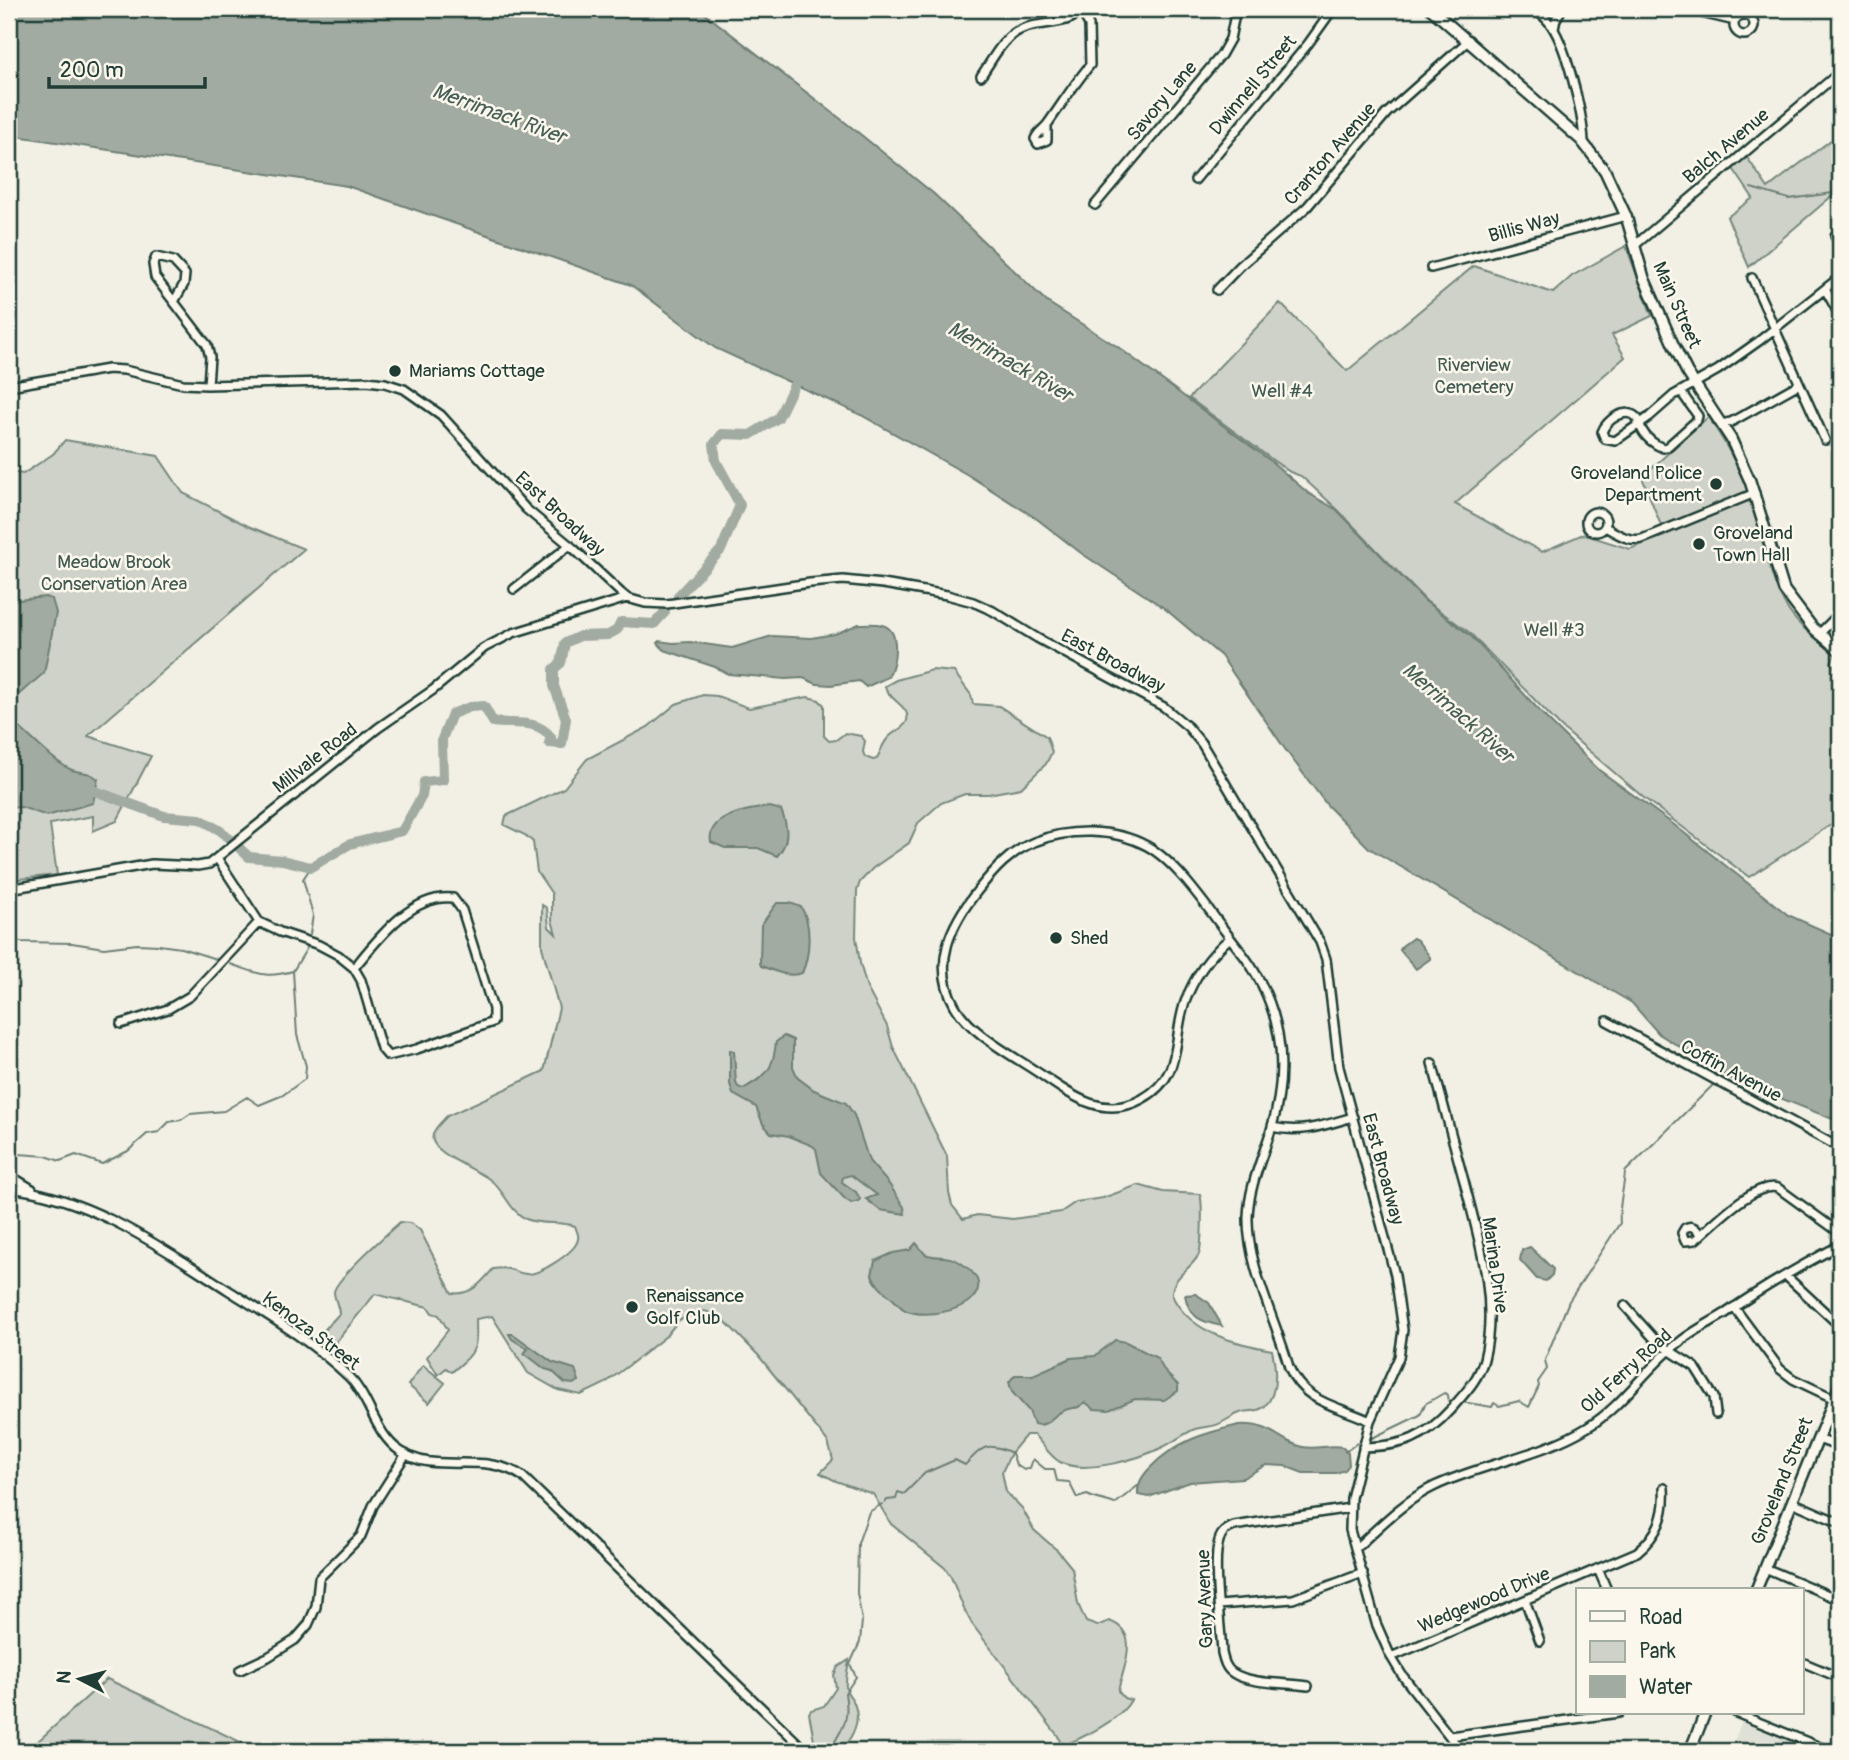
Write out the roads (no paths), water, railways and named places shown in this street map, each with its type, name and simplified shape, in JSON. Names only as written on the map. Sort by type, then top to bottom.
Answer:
[{"type":"main road","name":"Main Street","points":[[1436,11],[1584,142],[1605,171],[1626,216],[1644,278],[1673,344],[1738,454],[1755,493],[1777,574],[1784,590],[1797,610],[1819,634],[1840,651]]},
{"type":"main road","name":"Groveland Street","points":[[1757,1588],[1840,1385]]},
{"type":"main road","points":[[1690,1751],[1705,1714]]},
{"type":"street","name":"Savory Lane","points":[[1095,205],[1225,49],[1236,9]]},
{"type":"street","name":"Dwinnell Street","points":[[1195,180],[1308,44],[1333,9]]},
{"type":"street","points":[[1529,9],[1544,17],[1554,30],[1575,94],[1583,125],[1584,142]]},
{"type":"street","points":[[1554,30],[1562,9]]},
{"type":"street","points":[[1684,9],[1735,21]]},
{"type":"street","points":[[981,76],[1009,37],[1016,32],[1066,20],[1083,10],[1089,25],[1090,65],[1047,125]]},
{"type":"street","name":"Cranton Avenue","points":[[1217,290],[1240,266],[1304,211],[1387,113],[1469,40]]},
{"type":"street","name":"Balch Avenue","points":[[1634,246],[1840,72]]},
{"type":"street","name":"Billis Way","points":[[1431,268],[1626,216]]},
{"type":"street","points":[[1835,236],[1840,246]]},
{"type":"street","points":[[175,300],[184,284],[185,274],[173,261],[156,257],[153,264],[155,277],[207,345],[208,385]]},
{"type":"street","points":[[1752,278],[1825,440]]},
{"type":"street","points":[[1681,392],[1698,416],[1697,420],[1667,447],[1663,449],[1656,445],[1646,435],[1640,422],[1633,415],[1618,415],[1604,426],[1603,435],[1609,441],[1615,441],[1640,422],[1681,392],[1718,370],[1840,278]]},
{"type":"street","points":[[1825,289],[1840,316]]},
{"type":"street","name":"East Broadway","points":[[9,386],[108,369],[124,370],[183,384],[385,383],[404,389],[441,415],[526,509],[627,598],[645,603],[667,604],[843,580],[947,595],[982,606],[1070,657],[1164,706],[1188,727],[1202,744],[1320,942],[1326,959],[1339,1067],[1395,1275],[1403,1329],[1397,1363],[1370,1421],[1350,1508],[1350,1524],[1377,1623],[1391,1657],[1461,1751]]},
{"type":"street","points":[[1721,424],[1731,422],[1800,384]]},
{"type":"street","points":[[1605,527],[1623,537],[1636,540],[1755,493]]},
{"type":"street","points":[[514,589],[570,545]]},
{"type":"street","name":"Millvale Road","points":[[9,889],[152,864],[205,866],[370,734],[493,642],[513,633],[627,598]]},
{"type":"street","points":[[1819,634],[1840,613]]},
{"type":"street","points":[[1230,938],[1206,962],[1189,991],[1180,1023],[1177,1053],[1168,1075],[1148,1096],[1121,1107],[1097,1107],[1081,1101],[976,1030],[957,1010],[945,978],[944,958],[960,913],[1003,861],[1018,850],[1034,842],[1060,835],[1089,832],[1114,834],[1139,842],[1171,864],[1247,959],[1263,985],[1278,1027],[1282,1071],[1279,1100],[1251,1193],[1248,1228],[1251,1252],[1289,1367],[1298,1384],[1311,1397],[1370,1421]]},
{"type":"street","points":[[217,858],[260,922],[269,928],[320,945],[354,968],[361,980],[381,1048],[388,1056],[417,1049],[494,1022],[494,1009],[462,910],[453,898],[434,900],[399,917],[354,968]]},
{"type":"street","points":[[121,1024],[174,1006],[190,996],[260,922]]},
{"type":"street","name":"Coffin Avenue","points":[[1607,1021],[1840,1148]]},
{"type":"street","name":"Marina Drive","points":[[1363,1447],[1406,1441],[1434,1427],[1473,1382],[1481,1368],[1486,1348],[1489,1317],[1481,1251],[1432,1063]]},
{"type":"street","points":[[1272,1127],[1298,1131],[1353,1117]]},
{"type":"street","points":[[9,1175],[38,1193]]},
{"type":"street","points":[[1701,1235],[1748,1196],[1769,1186],[1778,1188],[1840,1233]]},
{"type":"street","name":"Kenoza Street","points":[[9,1188],[38,1193],[81,1207],[141,1234],[209,1277],[295,1335],[353,1381],[388,1439],[406,1454]]},
{"type":"street","name":"Old Ferry Road","points":[[1356,1548],[1404,1506],[1436,1485],[1567,1439],[1595,1423],[1670,1350],[1734,1307],[1840,1245]]},
{"type":"street","points":[[1786,1276],[1840,1326]]},
{"type":"street","points":[[1625,1306],[1658,1343],[1695,1367],[1714,1397],[1716,1414]]},
{"type":"street","points":[[1734,1307],[1780,1369],[1793,1379],[1835,1399]]},
{"type":"street","points":[[1818,1438],[1840,1447]]},
{"type":"street","points":[[240,1670],[295,1640],[308,1625],[316,1607],[319,1578],[361,1536],[373,1506],[406,1454],[431,1462],[495,1464],[509,1468],[527,1480],[806,1751]]},
{"type":"street","name":"Wedgewood Drive","points":[[1391,1657],[1637,1552],[1650,1539],[1662,1520],[1664,1488]]},
{"type":"street","points":[[1792,1502],[1840,1523]]},
{"type":"street","name":"Gary Avenue","points":[[1308,1686],[1252,1679],[1231,1672],[1226,1665],[1219,1605],[1217,1549],[1225,1531],[1234,1526],[1350,1508]]},
{"type":"street","points":[[1765,1568],[1840,1600]]},
{"type":"street","points":[[1598,1569],[1606,1588]]},
{"type":"street","points":[[1219,1605],[1293,1599],[1363,1573]]},
{"type":"street","points":[[1525,1600],[1540,1641]]},
{"type":"street","points":[[1804,1663],[1840,1678]]},
{"type":"street","points":[[1450,1736],[1612,1714]]},
{"type":"street","points":[[1738,1714],[1830,1751]]},
{"type":"water","name":"Merrimack River","points":[[9,9],[699,9],[934,194],[1047,302],[1118,347],[1272,462],[1308,493],[1337,510],[1425,601],[1471,636],[1547,719],[1599,770],[1673,824],[1788,915],[1840,938],[1840,1122],[1730,1078],[1659,1034],[1632,1003],[1369,848],[1327,805],[1221,656],[1164,608],[1081,553],[1037,519],[968,475],[861,415],[715,348],[631,285],[347,186],[9,135]]},
{"type":"water","points":[[45,597],[52,599],[56,613],[44,673],[11,701],[10,719],[65,766],[98,779],[93,803],[47,816],[21,807],[9,808],[9,601]]},
{"type":"water","points":[[859,624],[882,625],[888,628],[895,640],[893,664],[888,677],[866,687],[859,681],[831,685],[817,684],[803,678],[728,674],[664,650],[658,643],[690,642],[732,648],[772,636],[811,638],[835,634]]},
{"type":"water","points":[[770,807],[781,810],[786,828],[786,840],[777,856],[758,848],[725,848],[711,842],[715,825],[722,820],[742,812]]},
{"type":"water","points":[[777,903],[790,903],[801,907],[805,914],[809,940],[802,973],[787,974],[761,966],[761,925]]},
{"type":"water","points":[[1413,938],[1430,957],[1416,969],[1400,950]]},
{"type":"water","points":[[784,1036],[793,1040],[793,1067],[798,1078],[814,1090],[846,1103],[854,1115],[869,1161],[889,1184],[904,1207],[905,1214],[880,1210],[866,1199],[877,1195],[851,1175],[843,1177],[842,1182],[856,1192],[860,1199],[851,1203],[845,1199],[821,1173],[813,1146],[789,1136],[771,1133],[763,1124],[756,1107],[733,1094],[730,1084],[730,1050],[734,1051],[736,1083],[743,1089],[758,1080],[771,1066],[776,1042]]},
{"type":"water","points":[[916,1243],[925,1254],[956,1260],[975,1275],[978,1287],[974,1297],[950,1310],[934,1313],[919,1313],[900,1306],[874,1279],[872,1275],[875,1261],[893,1253],[910,1250]]},
{"type":"water","points":[[1530,1247],[1553,1269],[1552,1275],[1546,1281],[1537,1279],[1520,1260],[1522,1250]]},
{"type":"water","points":[[1196,1294],[1209,1303],[1222,1326],[1208,1323],[1193,1314],[1185,1295]]},
{"type":"water","points":[[509,1334],[513,1334],[552,1362],[575,1369],[579,1381],[573,1384],[565,1383],[524,1353],[528,1349]]},
{"type":"water","points":[[1115,1340],[1126,1342],[1157,1358],[1165,1372],[1178,1385],[1178,1391],[1164,1400],[1135,1399],[1109,1410],[1094,1409],[1085,1402],[1061,1412],[1043,1424],[1034,1424],[1029,1411],[1012,1392],[1009,1382],[1015,1375],[1033,1375],[1071,1358],[1095,1356]]},
{"type":"water","points":[[1239,1425],[1260,1427],[1303,1447],[1342,1447],[1348,1453],[1349,1465],[1345,1470],[1336,1473],[1303,1473],[1285,1466],[1266,1465],[1243,1478],[1190,1482],[1149,1497],[1138,1495],[1138,1487],[1148,1470],[1181,1444]]},
{"type":"waterway","points":[[1751,188],[1789,199],[1840,192]]},
{"type":"waterway","points":[[678,596],[721,550],[740,505],[716,461],[714,444],[722,434],[750,435],[778,418],[799,375]]},
{"type":"waterway","points":[[84,787],[164,816],[200,819],[221,831],[249,857],[282,860],[311,867],[350,844],[402,831],[422,796],[424,782],[443,780],[442,739],[452,714],[470,707],[484,706],[493,722],[539,727],[551,737],[549,743],[562,744],[566,719],[554,686],[554,669],[561,663],[565,643],[580,636],[608,635],[617,630],[621,622],[654,624],[665,612]]},
{"type":"waterway","points":[[310,934],[313,915],[303,879],[311,867]]},
{"type":"waterway","points":[[9,940],[72,943],[104,948],[137,944],[159,945],[181,948],[216,959]]},
{"type":"waterway","points":[[9,1156],[46,1156],[60,1161],[76,1155],[102,1164],[128,1151],[147,1134],[159,1132],[169,1122],[181,1120],[190,1114],[224,1111],[247,1097],[259,1105],[283,1095],[305,1079],[306,1066],[297,1035],[293,971],[307,948]]},
{"type":"waterway","points":[[230,964],[268,975],[293,971]]},
{"type":"waterway","points":[[1462,1402],[1492,1407],[1494,1403],[1499,1406],[1519,1401],[1529,1407],[1539,1386],[1538,1382],[1547,1369],[1545,1360],[1569,1301],[1620,1223],[1625,1172],[1713,1085]]},
{"type":"waterway","points":[[1370,1439],[1420,1415],[1425,1404],[1444,1393],[1448,1395],[1449,1402]]},
{"type":"waterway","points":[[1345,1452],[1357,1443]]},
{"type":"waterway","points":[[885,1503],[887,1500],[896,1499],[898,1492],[904,1494],[925,1473],[955,1460],[965,1465],[986,1447],[997,1447],[1012,1453],[1016,1465],[1024,1470],[1030,1468],[1033,1459],[1045,1469],[1054,1469],[1057,1481],[1069,1482],[1077,1498],[1087,1495],[1115,1504],[1140,1484]]},
{"type":"waterway","points":[[829,1751],[846,1718],[845,1693],[856,1677],[850,1664],[860,1642],[862,1621],[857,1593],[858,1543],[869,1512],[882,1504]]},
{"type":"place","name":"Mariams Cottage","points":[[395,371]]},
{"type":"place","name":"Groveland Police Department","points":[[1716,484]]},
{"type":"place","name":"Groveland Town Hall","points":[[1699,544]]},
{"type":"place","name":"Shed","points":[[1056,938]]},
{"type":"place","name":"Renaissance Golf Club","points":[[632,1307]]},
{"type":"park label","name":"Riverview Cemetery","points":[[1474,376]]},
{"type":"park label","name":"Well #4","points":[[1282,391]]},
{"type":"park label","name":"Meadow Brook Conservation Area","points":[[114,573]]},
{"type":"park label","name":"Well #3","points":[[1554,630]]}]
